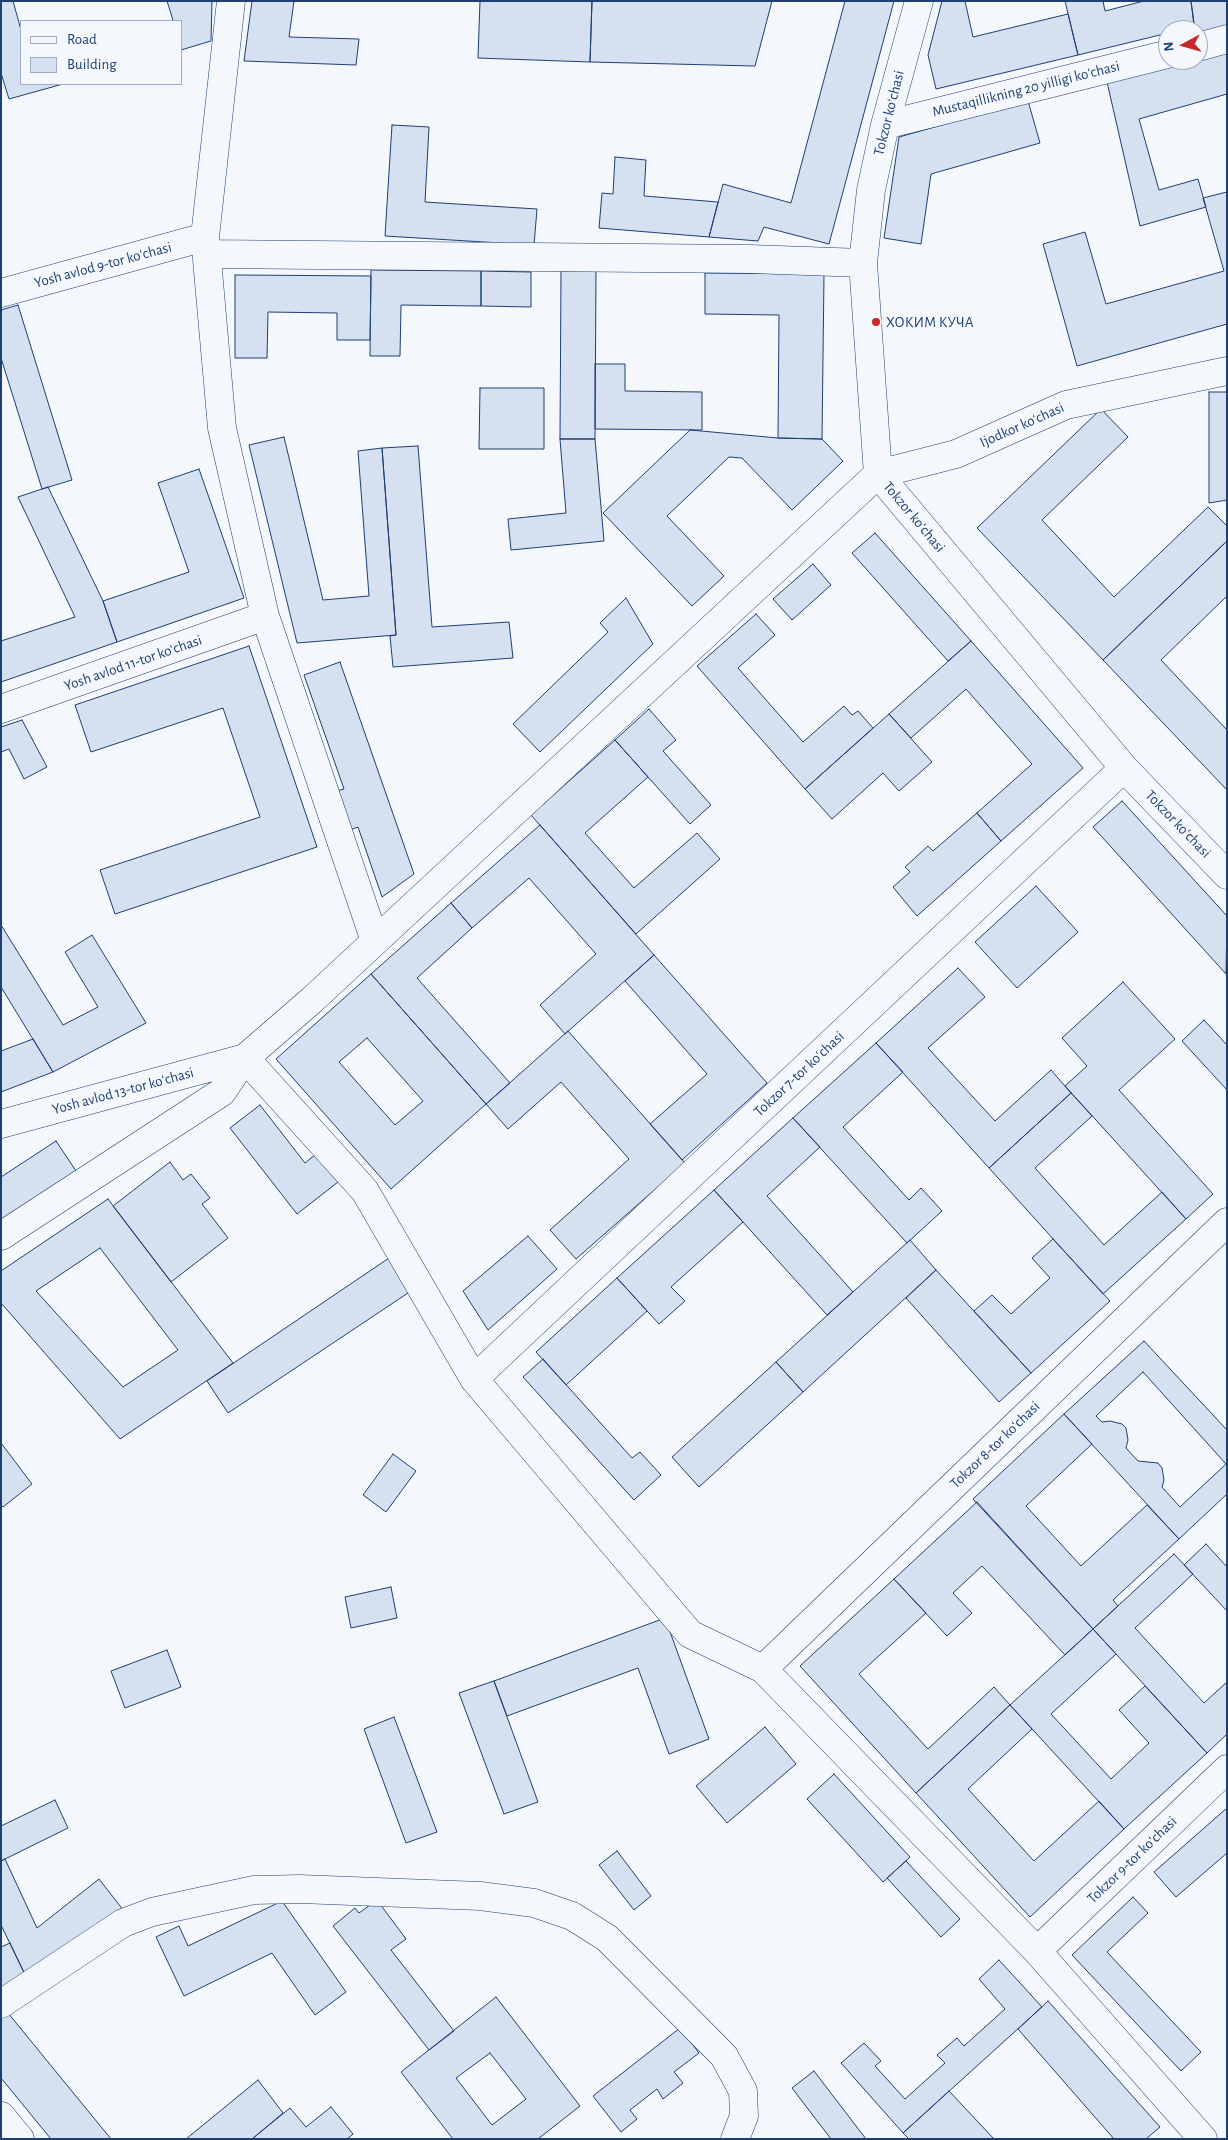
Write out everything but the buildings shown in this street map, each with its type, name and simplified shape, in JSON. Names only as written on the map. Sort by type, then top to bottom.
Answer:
[{"type":"street","points":[[231,1],[206,246],[222,428],[265,616],[375,941]]},
{"type":"street","name":"Tokzor koʻchasi","points":[[918,1],[885,125],[871,190],[863,264],[878,474],[1124,768],[1227,875]]},
{"type":"street","points":[[1208,44],[1227,39]]},
{"type":"street","name":"Mustaqillikning 20 yilligi koʻchasi","points":[[885,125],[1158,57]]},
{"type":"street","name":"Yosh avlod 9-tor koʻchasi","points":[[1,293],[206,246],[750,259],[863,264]]},
{"type":"street","name":"Ijodkor koʻchasi","points":[[878,474],[956,454],[1066,404],[1227,371]]},
{"type":"street","points":[[1,1236],[222,1092],[245,1058],[312,1000],[878,474]]},
{"type":"street","name":"Yosh avlod 11-tor koʻchasi","points":[[1,709],[265,616]]},
{"type":"street","name":"Tokzor 7-tor koʻchasi","points":[[474,1379],[1124,768]]},
{"type":"street","points":[[245,1058],[366,1191],[474,1379],[690,1634],[763,1669],[1037,1951],[1203,2139]]},
{"type":"street","name":"Yosh avlod 13-tor koʻchasi","points":[[1,1124],[245,1058]]},
{"type":"street","name":"Tokzor 8-tor koʻchasi","points":[[763,1669],[1227,1222]]},
{"type":"street","name":"Tokzor 9-tor koʻchasi","points":[[1037,1951],[1227,1768]]},
{"type":"street","points":[[1,2004],[124,1923],[152,1912],[254,1890],[300,1889],[480,1896],[534,1903],[572,1916],[606,1938],[724,2056],[743,2091],[744,2116],[735,2139]]},
{"type":"street","points":[[1,2116],[20,2139]]},
{"type":"place","name":"ХОКИМ КУЧА","points":[[876,322]]}]
